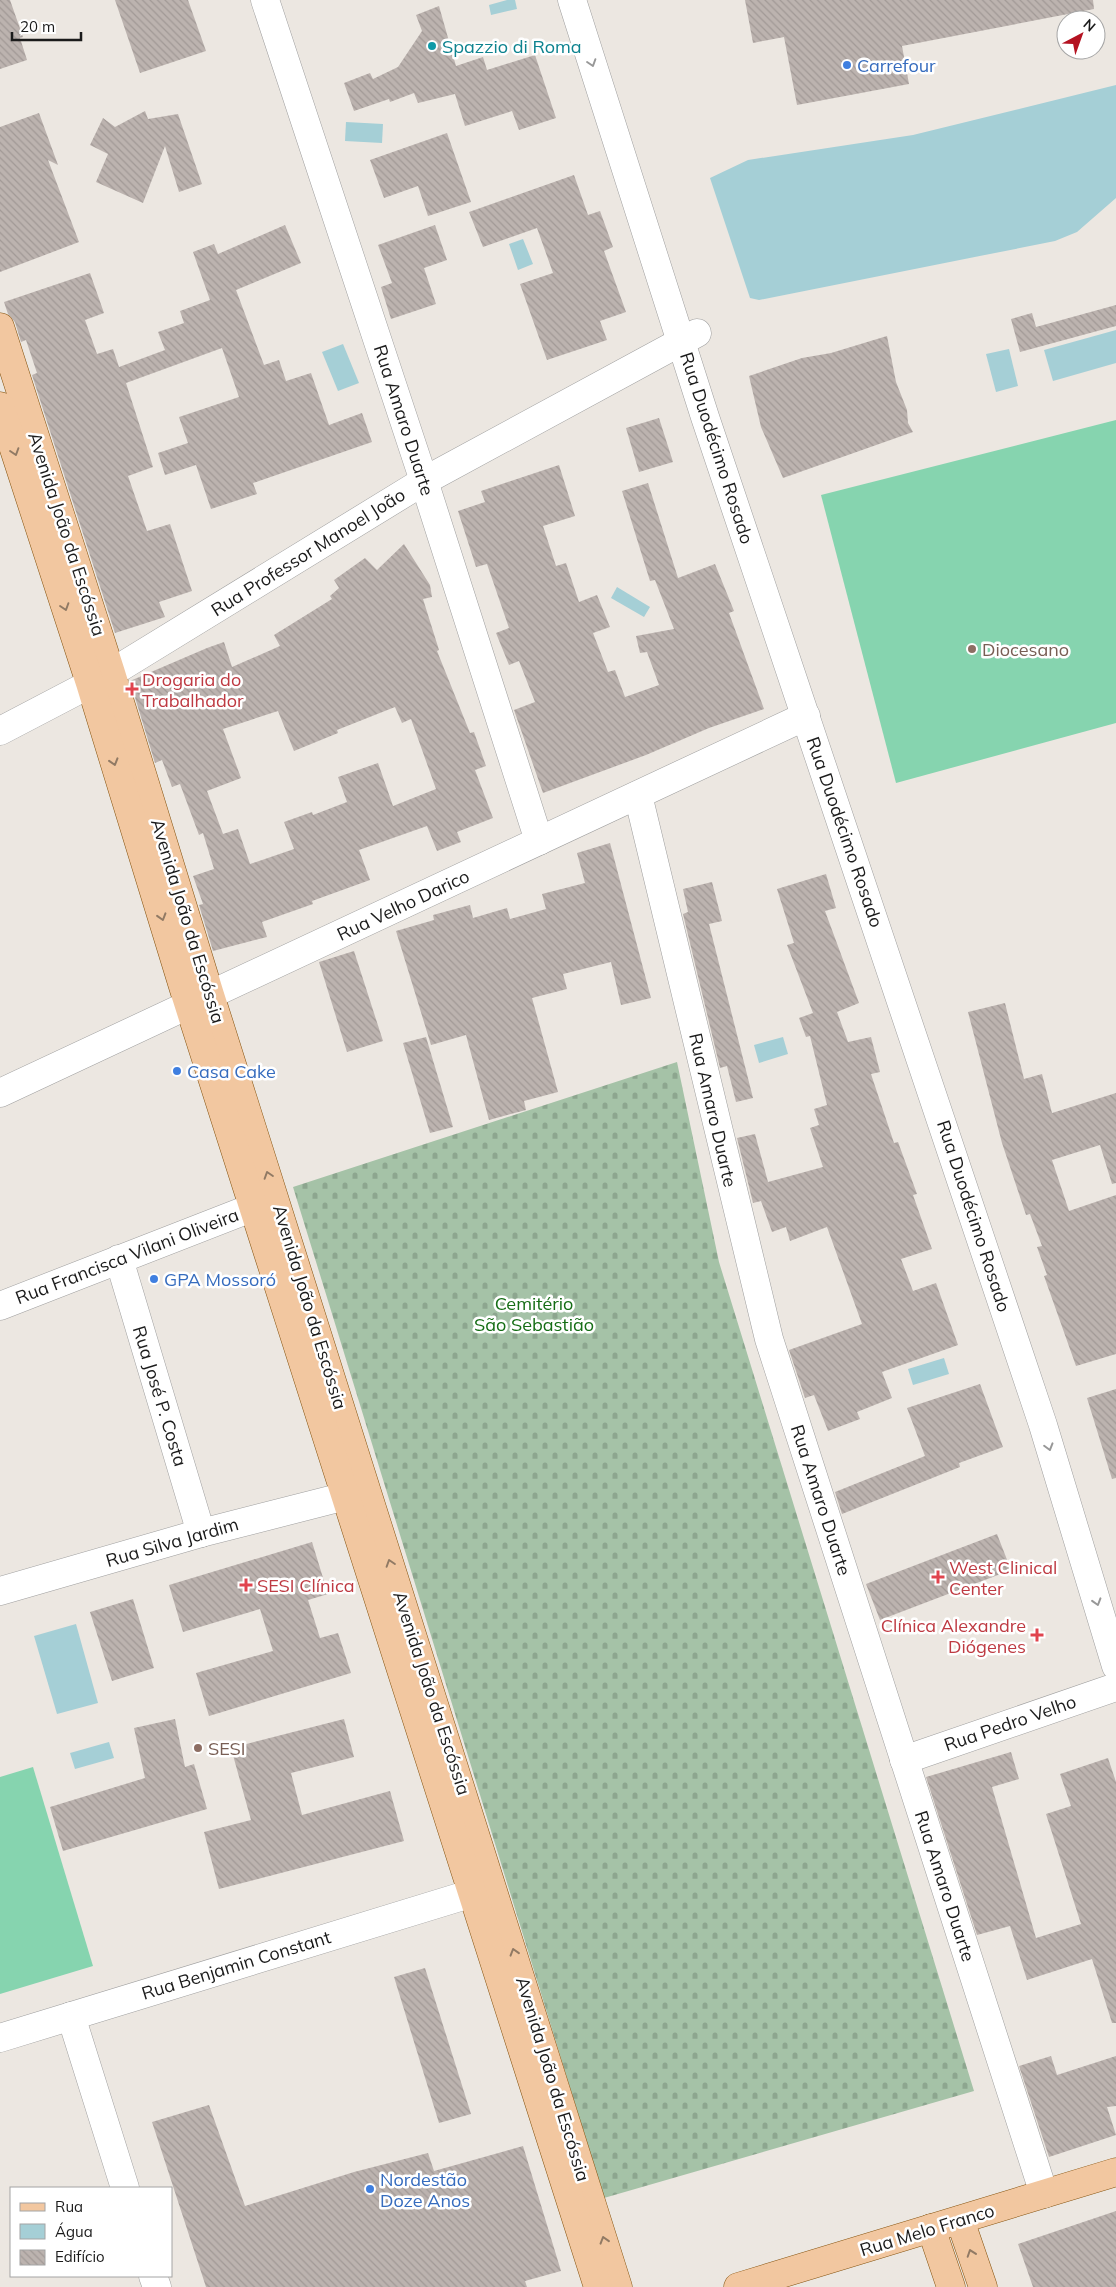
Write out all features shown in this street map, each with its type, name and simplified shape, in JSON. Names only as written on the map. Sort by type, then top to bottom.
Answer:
[{"type":"main road","name":"Avenida João da Escóssia","points":[[0,327],[101,678],[200,1000],[618,2287]]},
{"type":"main road","name":"Avenida João da Escóssia","points":[[0,406],[101,678]]},
{"type":"main road","name":"Avenida João da Escóssia","points":[[200,1000],[254,1207],[598,2287]]},
{"type":"main road","name":"Rua Melo Franco","points":[[738,2287],[1116,2172]]},
{"type":"main road","points":[[960,2220],[983,2287]]},
{"type":"main road","points":[[931,2228],[951,2287]]},
{"type":"street","name":"Rua Amaro Duarte","points":[[265,0],[424,481],[539,841]]},
{"type":"street","name":"Rua Duodécimo Rosado","points":[[572,0],[802,662],[1060,1421],[1116,1602]]},
{"type":"street","name":"Rua Duodécimo Rosado","points":[[591,0],[689,337],[705,417],[1040,1415],[1116,1666]]},
{"type":"street","name":"Rua Professor Manoel João","points":[[0,731],[101,678],[424,481],[689,337]]},
{"type":"street","name":"Rua Velho Darico","points":[[0,1093],[806,716]]},
{"type":"street","name":"Rua Amaro Duarte","points":[[638,795],[769,1339],[1044,2194]]},
{"type":"street","name":"Rua Francisca Vilani Oliveira","points":[[0,1306],[254,1207]]},
{"type":"street","name":"Rua José P. Costa","points":[[119,1259],[201,1533]]},
{"type":"street","name":"Rua Silva Jardim","points":[[0,1591],[201,1533],[346,1496]]},
{"type":"street","name":"Rua Pedro Velho","points":[[904,1760],[1116,1687]]},
{"type":"street","name":"Rua Benjamin Constant","points":[[0,2038],[473,1893]]},
{"type":"street","points":[[71,2016],[126,2187]]},
{"type":"green space","points":[[1116,420],[1116,723],[896,783],[821,495]]},
{"type":"green space","name":"Cemitério São Sebastião","points":[[677,1062],[719,1262],[974,2091],[604,2198],[293,1187]]},
{"type":"green space","points":[[33,1767],[93,1966],[0,1994],[0,1777]]},
{"type":"water","points":[[507,0],[515,0],[517,9],[491,15],[489,5]]},
{"type":"water","points":[[1116,85],[1116,198],[1077,232],[1055,241],[759,300],[750,298],[710,178],[748,160],[913,135]]},
{"type":"water","points":[[346,122],[383,124],[382,143],[345,141]]},
{"type":"water","points":[[523,239],[533,264],[518,270],[509,244]]},
{"type":"water","points":[[1116,330],[1116,363],[1053,381],[1044,350]]},
{"type":"water","points":[[343,344],[359,383],[338,391],[322,352]]},
{"type":"water","points":[[1009,349],[1018,386],[996,392],[986,354]]},
{"type":"water","points":[[617,587],[650,607],[644,617],[611,598]]},
{"type":"water","points":[[783,1037],[788,1054],[759,1063],[754,1045]]},
{"type":"water","points":[[944,1358],[949,1374],[913,1385],[908,1369]]},
{"type":"water","points":[[76,1624],[98,1703],[57,1714],[34,1636]]},
{"type":"water","points":[[109,1742],[114,1758],[75,1769],[70,1753]]},
{"type":"building","points":[[0,0],[10,0],[23,37],[20,38],[27,60],[0,69]]},
{"type":"building","points":[[115,0],[188,0],[206,51],[140,73]]},
{"type":"building","name":"Carrefour","points":[[745,0],[1093,0],[1094,9],[1056,10],[1056,16],[902,46],[909,84],[797,105],[784,37],[753,43]]},
{"type":"building","points":[[439,6],[456,66],[483,57],[487,70],[535,55],[556,118],[519,130],[512,111],[465,126],[455,94],[418,103],[414,93],[390,102],[389,99],[354,111],[344,83],[370,73],[373,79],[398,67],[422,31],[416,15]]},
{"type":"building","points":[[145,111],[148,119],[178,114],[202,184],[179,192],[165,146],[143,203],[96,182],[108,154],[90,145],[103,118],[115,127]]},
{"type":"building","points":[[39,113],[58,165],[48,160],[79,242],[0,272],[0,127]]},
{"type":"building","points":[[447,133],[471,202],[428,216],[418,186],[384,198],[370,160]]},
{"type":"building","points":[[574,175],[588,215],[600,211],[613,247],[604,251],[626,312],[600,321],[607,340],[547,360],[520,284],[553,273],[537,228],[483,247],[469,212]]},
{"type":"building","points":[[285,225],[301,263],[236,290],[264,365],[279,360],[286,381],[311,373],[329,425],[362,413],[372,442],[253,483],[257,494],[211,509],[196,465],[165,475],[158,453],[188,443],[179,417],[239,397],[222,348],[126,383],[153,467],[128,476],[147,531],[170,524],[192,591],[159,602],[165,617],[115,633],[32,375],[37,373],[26,340],[21,342],[15,322],[8,314],[4,302],[90,273],[104,313],[85,320],[97,354],[113,349],[119,367],[165,350],[158,332],[184,323],[180,311],[210,300],[193,252],[214,244],[218,254]]},
{"type":"building","points":[[435,225],[447,260],[424,268],[436,304],[391,319],[381,287],[392,283],[378,245]]},
{"type":"building","points":[[1116,305],[1116,326],[1020,352],[1011,319],[1032,313],[1036,327]]},
{"type":"building","points":[[887,336],[896,382],[907,410],[908,423],[913,432],[783,478],[761,427],[749,376],[802,358],[831,353]]},
{"type":"building","points":[[659,418],[673,462],[639,472],[626,428]]},
{"type":"building","points":[[559,465],[575,516],[543,526],[556,566],[566,563],[579,602],[597,595],[610,627],[593,633],[608,672],[615,670],[625,697],[659,685],[647,652],[640,653],[636,636],[674,629],[655,580],[650,581],[622,491],[648,483],[678,578],[715,564],[734,611],[729,613],[764,709],[709,728],[646,755],[543,793],[514,710],[535,702],[519,661],[509,665],[496,633],[509,628],[487,564],[476,567],[458,511],[485,502],[481,491]]},
{"type":"building","points":[[404,544],[430,585],[432,597],[423,599],[439,650],[437,651],[470,733],[474,732],[486,766],[475,770],[493,818],[457,832],[461,842],[437,851],[427,826],[359,850],[370,880],[312,901],[313,904],[262,922],[267,937],[213,951],[199,905],[203,904],[193,876],[214,869],[203,833],[199,835],[180,784],[172,787],[162,760],[155,763],[130,681],[224,642],[232,667],[280,646],[274,635],[332,599],[330,596],[339,588],[334,580],[365,558],[377,570]],"holes":[[[395,707],[402,723],[411,719],[436,789],[393,806],[378,763],[338,777],[347,802],[313,815],[312,812],[284,822],[294,849],[250,864],[238,829],[223,834],[207,791],[241,778],[223,729],[278,711],[294,751],[338,733],[337,730]]]},
{"type":"building","points":[[610,843],[651,998],[621,1005],[611,962],[563,974],[567,989],[532,998],[558,1092],[524,1101],[526,1110],[489,1120],[466,1035],[431,1045],[396,931],[434,920],[433,915],[470,905],[473,918],[507,908],[510,919],[546,909],[542,894],[585,883],[577,853]]},
{"type":"building","points":[[826,874],[836,908],[825,911],[859,1003],[837,1012],[848,1042],[871,1037],[880,1072],[871,1074],[894,1143],[898,1142],[917,1194],[913,1195],[932,1249],[901,1259],[913,1291],[936,1283],[958,1345],[882,1372],[892,1398],[857,1412],[860,1419],[828,1431],[814,1395],[805,1398],[789,1350],[862,1324],[827,1227],[790,1241],[786,1227],[772,1232],[761,1201],[753,1203],[737,1138],[755,1134],[768,1182],[823,1167],[810,1128],[819,1125],[814,1109],[827,1105],[810,1036],[806,1037],[799,1018],[813,1013],[787,945],[794,943],[777,889]]},
{"type":"building","points":[[712,882],[722,921],[709,924],[753,1098],[736,1102],[727,1066],[720,1068],[683,914],[688,912],[683,889]]},
{"type":"building","points":[[354,951],[383,1041],[347,1052],[319,962]]},
{"type":"building","points":[[1005,1003],[1024,1079],[1042,1074],[1052,1113],[1116,1093],[1116,1183],[1112,1184],[1100,1145],[1052,1160],[1069,1211],[1116,1195],[1116,1354],[1076,1366],[1044,1276],[1047,1275],[1037,1247],[1042,1246],[1030,1214],[1026,1215],[1002,1143],[968,1012]]},
{"type":"building","points":[[426,1037],[453,1127],[430,1133],[403,1043]]},
{"type":"building","points":[[980,1384],[1003,1447],[959,1463],[960,1467],[842,1514],[835,1492],[925,1456],[907,1408]]},
{"type":"building","points":[[1116,1389],[1116,1478],[1112,1479],[1087,1398]]},
{"type":"building","name":"West Clinical Center","points":[[997,1534],[1011,1570],[880,1620],[866,1584]]},
{"type":"building","points":[[312,1542],[328,1594],[308,1600],[320,1638],[338,1633],[351,1673],[209,1716],[196,1673],[273,1651],[260,1609],[183,1632],[169,1585]]},
{"type":"building","points":[[133,1599],[154,1668],[112,1681],[90,1612]]},
{"type":"building","points":[[175,1719],[185,1767],[194,1764],[207,1809],[63,1851],[50,1807],[145,1778],[134,1728]]},
{"type":"building","points":[[344,1719],[354,1757],[291,1773],[302,1815],[390,1791],[404,1841],[219,1889],[204,1832],[251,1820],[231,1748]]},
{"type":"building","points":[[1011,1752],[1019,1779],[992,1787],[1036,1938],[1081,1924],[1046,1814],[1071,1806],[1060,1774],[1108,1758],[1116,1782],[1116,2023],[1112,2023],[1092,1959],[1027,1980],[1010,1926],[977,1935],[926,1777]]},
{"type":"building","points":[[425,1968],[471,2114],[439,2123],[394,1977]]},
{"type":"building","points":[[1051,2056],[1057,2075],[1116,2056],[1116,2106],[1107,2107],[1116,2135],[1049,2157],[1019,2066]]},
{"type":"building","name":"Nordestão Doze Anos","points":[[209,2105],[245,2206],[354,2172],[428,2153],[434,2171],[523,2146],[561,2271],[525,2281],[527,2287],[206,2287],[152,2122]]},
{"type":"building","points":[[1116,2211],[1116,2287],[1033,2287],[1018,2244]]},
{"type":"place","name":"Spazzio di Roma","points":[[432,46]]},
{"type":"place","name":"Carrefour","points":[[847,65]]},
{"type":"place","name":"Diocesano","points":[[972,649]]},
{"type":"place","name":"Drogaria do Trabalhador","points":[[132,689]]},
{"type":"place","name":"Casa Cake","points":[[177,1071]]},
{"type":"place","name":"GPA Mossoró","points":[[154,1279]]},
{"type":"place","name":"West Clinical Center","points":[[938,1577]]},
{"type":"place","name":"SESI Clínica","points":[[246,1585]]},
{"type":"place","name":"Clínica Alexandre Diógenes","points":[[1037,1635]]},
{"type":"place","name":"SESI","points":[[198,1748]]},
{"type":"place","name":"Nordestão Doze Anos","points":[[370,2189]]}]
